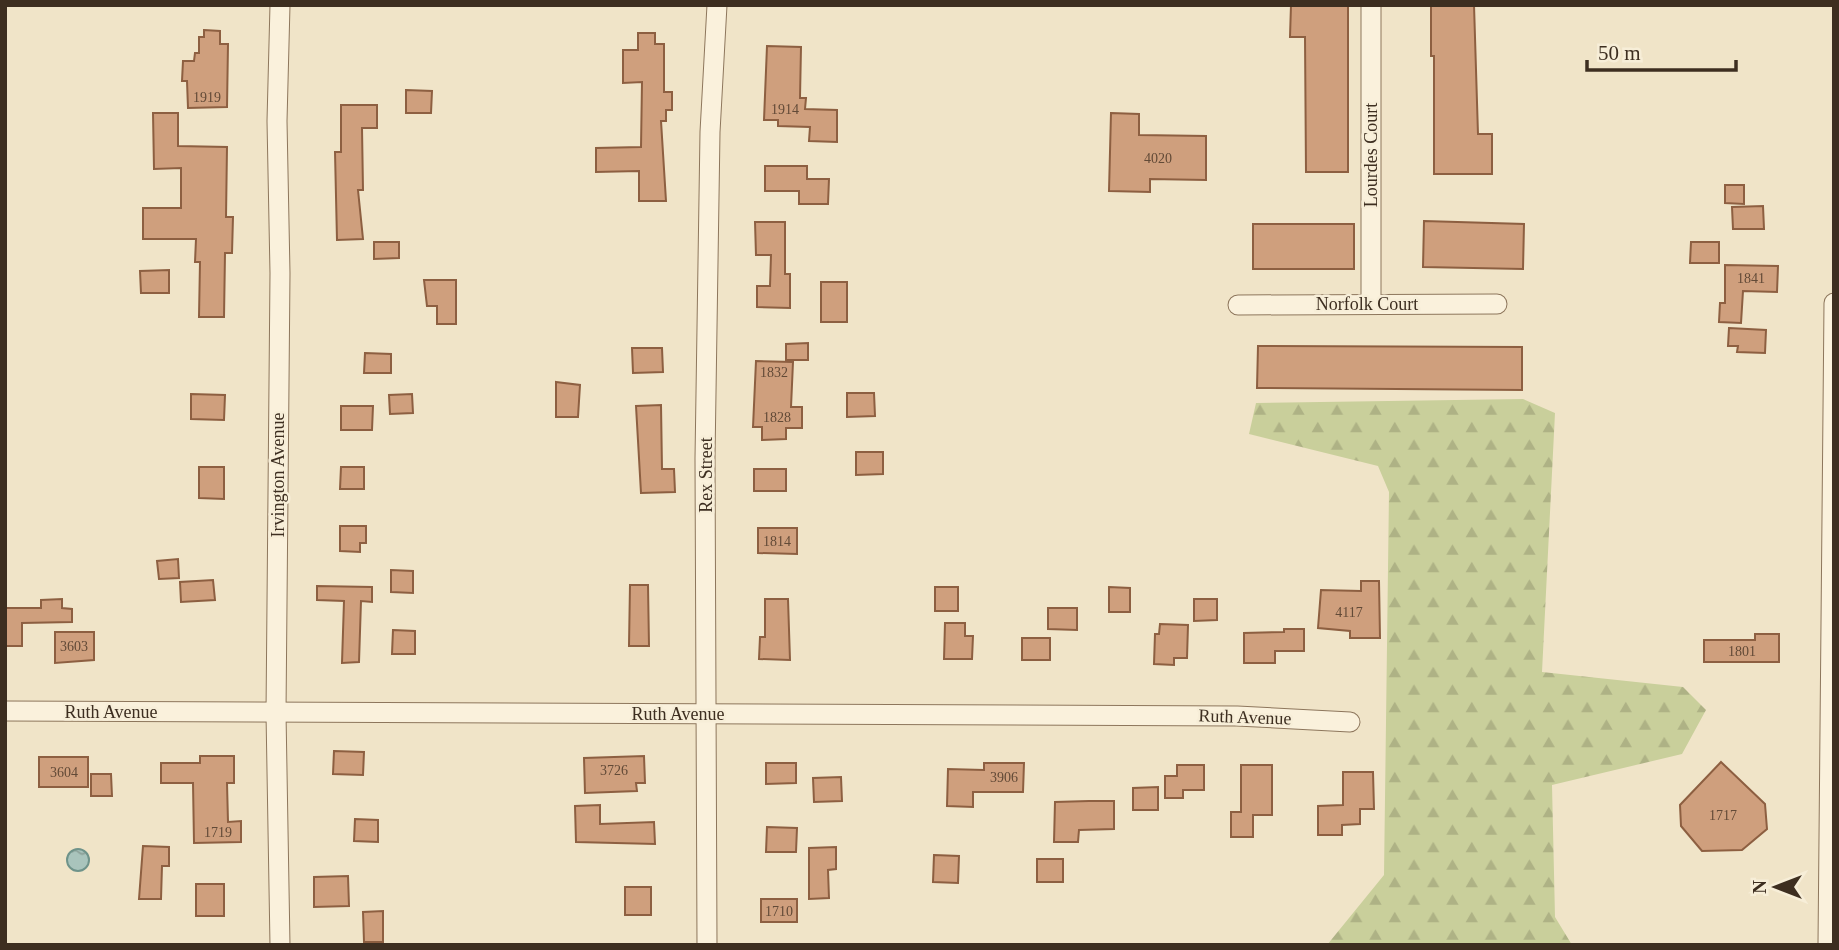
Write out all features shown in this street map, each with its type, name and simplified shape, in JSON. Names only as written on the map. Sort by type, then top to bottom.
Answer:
[{"type":"street","name":"Irvington Avenue","points":[[280,5],[277,121],[280,273],[276,713],[280,945]]},
{"type":"street","name":"Rex Street","points":[[707,945],[705,458],[710,132],[718,5]]},
{"type":"street","name":"Lourdes Court","points":[[1371,5],[1371,304]]},
{"type":"street","points":[[1828,945],[1834,303]]},
{"type":"street","name":"Norfolk Court","points":[[1238,305],[1497,304]]},
{"type":"street","name":"Ruth Avenue","points":[[5,711],[1237,716],[1350,722]]},
{"type":"green space","points":[[1523,399],[1555,413],[1542,672],[1683,687],[1706,710],[1682,754],[1552,785],[1555,917],[1572,945],[1327,945],[1384,875],[1389,492],[1378,466],[1249,434],[1256,403]]},
{"type":"water","points":[[78,849],[86,852],[89,860],[86,868],[78,871],[70,868],[67,860],[70,852]]},
{"type":"building","points":[[1291,5],[1348,5],[1348,172],[1306,172],[1305,37],[1290,37]]},
{"type":"building","points":[[1431,5],[1474,5],[1478,134],[1492,134],[1492,174],[1434,174]]},
{"type":"building","points":[[204,30],[220,31],[220,44],[228,44],[227,107],[188,108],[187,81],[182,81],[183,61],[194,61],[195,53],[199,53],[199,37],[204,37]]},
{"type":"building","points":[[638,33],[655,33],[655,44],[664,44],[664,92],[672,92],[672,110],[666,110],[666,121],[661,121],[666,201],[639,201],[639,171],[596,172],[596,148],[641,147],[642,82],[623,83],[623,50],[638,50]]},
{"type":"building","points":[[767,46],[801,47],[800,98],[806,98],[805,109],[837,110],[837,142],[809,141],[810,127],[778,126],[778,120],[764,120]]},
{"type":"building","points":[[406,90],[432,91],[431,113],[406,113]]},
{"type":"building","points":[[341,105],[377,105],[377,128],[362,128],[363,190],[358,190],[363,239],[337,240],[335,152],[341,152]]},
{"type":"building","points":[[153,113],[178,113],[178,146],[227,147],[226,217],[233,217],[232,253],[225,253],[224,317],[199,317],[200,262],[195,262],[196,239],[143,239],[143,208],[181,208],[181,168],[154,169]]},
{"type":"building","points":[[1111,113],[1139,114],[1139,135],[1206,136],[1206,180],[1150,179],[1150,192],[1109,191]]},
{"type":"building","points":[[765,166],[807,166],[807,179],[829,179],[828,204],[799,204],[799,191],[765,191]]},
{"type":"building","points":[[1725,185],[1744,185],[1744,204],[1725,203]]},
{"type":"building","points":[[1763,206],[1764,229],[1733,229],[1732,207]]},
{"type":"building","points":[[1424,221],[1524,224],[1523,269],[1423,267]]},
{"type":"building","points":[[755,222],[785,222],[785,274],[790,274],[790,308],[757,307],[757,286],[770,286],[771,255],[756,255]]},
{"type":"building","points":[[1253,224],[1354,224],[1354,269],[1253,269]]},
{"type":"building","points":[[374,242],[399,242],[399,258],[374,259]]},
{"type":"building","points":[[1691,242],[1719,242],[1719,263],[1690,263]]},
{"type":"building","points":[[1725,265],[1778,266],[1777,292],[1743,291],[1741,323],[1719,322],[1720,303],[1725,303]]},
{"type":"building","points":[[169,270],[169,293],[141,293],[140,271]]},
{"type":"building","points":[[424,280],[456,280],[456,324],[437,324],[437,306],[427,306]]},
{"type":"building","points":[[821,282],[847,282],[847,322],[821,322]]},
{"type":"building","points":[[1729,328],[1766,330],[1765,353],[1737,352],[1738,346],[1728,346]]},
{"type":"building","points":[[808,343],[808,360],[786,360],[786,344]]},
{"type":"building","points":[[1258,346],[1522,347],[1522,390],[1257,388]]},
{"type":"building","points":[[632,348],[662,348],[663,372],[633,373]]},
{"type":"building","points":[[365,353],[391,354],[391,373],[364,373]]},
{"type":"building","points":[[756,361],[793,362],[791,407],[802,407],[802,428],[786,428],[786,439],[762,440],[762,427],[753,427]]},
{"type":"building","points":[[556,382],[580,385],[578,417],[556,417]]},
{"type":"building","points":[[847,393],[874,393],[875,416],[847,417]]},
{"type":"building","points":[[191,394],[225,395],[224,420],[191,419]]},
{"type":"building","points":[[412,394],[413,413],[390,414],[389,395]]},
{"type":"building","points":[[661,405],[662,469],[674,469],[675,492],[641,493],[636,406]]},
{"type":"building","points":[[341,406],[373,406],[372,430],[341,430]]},
{"type":"building","points":[[856,452],[883,452],[883,474],[856,475]]},
{"type":"building","points":[[199,467],[224,467],[224,499],[199,498]]},
{"type":"building","points":[[341,467],[364,467],[364,489],[340,489]]},
{"type":"building","points":[[754,469],[786,469],[786,491],[754,491]]},
{"type":"building","points":[[340,526],[366,526],[366,543],[360,543],[360,552],[340,551]]},
{"type":"building","points":[[758,528],[797,528],[797,554],[758,553]]},
{"type":"building","points":[[178,559],[179,578],[159,579],[157,561]]},
{"type":"building","points":[[391,570],[413,571],[413,593],[391,592]]},
{"type":"building","points":[[213,580],[215,600],[181,602],[180,582]]},
{"type":"building","points":[[1361,581],[1379,581],[1380,638],[1350,638],[1350,631],[1318,628],[1321,590],[1361,591]]},
{"type":"building","points":[[630,585],[648,585],[649,646],[629,646]]},
{"type":"building","points":[[317,586],[372,587],[372,602],[361,601],[359,662],[342,663],[344,601],[317,600]]},
{"type":"building","points":[[935,587],[958,587],[958,611],[935,611]]},
{"type":"building","points":[[1109,587],[1130,588],[1130,612],[1109,612]]},
{"type":"building","points":[[62,599],[62,608],[72,609],[72,622],[22,623],[22,646],[5,646],[5,608],[41,608],[41,600]]},
{"type":"building","points":[[765,599],[788,599],[790,660],[759,659],[760,637],[765,637]]},
{"type":"building","points":[[1194,599],[1217,599],[1217,620],[1194,621]]},
{"type":"building","points":[[1048,608],[1077,608],[1077,630],[1048,629]]},
{"type":"building","points":[[945,623],[965,623],[965,636],[973,636],[972,659],[944,659]]},
{"type":"building","points":[[1160,624],[1188,625],[1187,658],[1174,658],[1174,665],[1154,664],[1155,634],[1159,634]]},
{"type":"building","points":[[1284,629],[1304,629],[1304,651],[1275,651],[1275,663],[1244,663],[1244,633],[1284,632]]},
{"type":"building","points":[[393,630],[415,631],[415,654],[392,654]]},
{"type":"building","points":[[55,632],[94,632],[94,660],[55,663]]},
{"type":"building","points":[[1755,634],[1779,634],[1779,662],[1704,662],[1704,640],[1755,640]]},
{"type":"building","points":[[1022,638],[1050,638],[1050,660],[1022,660]]},
{"type":"building","points":[[334,751],[364,752],[363,775],[333,774]]},
{"type":"building","points":[[200,756],[234,756],[234,783],[227,783],[228,822],[241,821],[241,842],[194,843],[193,783],[161,783],[161,763],[200,763]]},
{"type":"building","points":[[644,756],[645,783],[636,783],[637,791],[585,793],[584,758]]},
{"type":"building","points":[[39,757],[88,757],[88,787],[39,787]]},
{"type":"building","points":[[1721,762],[1765,804],[1767,829],[1742,850],[1702,851],[1681,826],[1680,805]]},
{"type":"building","points":[[766,763],[796,763],[796,783],[766,784]]},
{"type":"building","points":[[984,763],[1024,763],[1023,792],[973,792],[973,807],[947,806],[948,769],[984,770]]},
{"type":"building","points":[[1177,765],[1204,765],[1204,790],[1183,790],[1183,798],[1165,798],[1165,776],[1177,776]]},
{"type":"building","points":[[1241,765],[1272,765],[1272,815],[1253,815],[1253,837],[1231,837],[1231,812],[1241,812]]},
{"type":"building","points":[[1343,772],[1373,772],[1374,809],[1360,809],[1360,824],[1342,825],[1342,835],[1318,835],[1318,806],[1343,805]]},
{"type":"building","points":[[91,774],[111,774],[112,796],[91,796]]},
{"type":"building","points":[[841,777],[842,801],[814,802],[813,778]]},
{"type":"building","points":[[1158,787],[1158,810],[1133,810],[1133,788]]},
{"type":"building","points":[[1114,801],[1114,829],[1079,830],[1078,842],[1054,842],[1055,802]]},
{"type":"building","points":[[600,805],[600,824],[654,822],[655,844],[576,842],[575,806]]},
{"type":"building","points":[[355,819],[378,820],[378,842],[354,841]]},
{"type":"building","points":[[767,827],[797,828],[796,852],[766,852]]},
{"type":"building","points":[[143,846],[169,847],[169,866],[162,866],[161,899],[139,899]]},
{"type":"building","points":[[836,847],[836,869],[828,870],[829,898],[809,899],[809,848]]},
{"type":"building","points":[[934,855],[959,856],[958,883],[933,882]]},
{"type":"building","points":[[1037,859],[1063,859],[1063,882],[1037,882]]},
{"type":"building","points":[[348,876],[349,906],[314,907],[314,877]]},
{"type":"building","points":[[196,884],[224,884],[224,916],[196,916]]},
{"type":"building","points":[[625,887],[651,887],[651,915],[625,915]]},
{"type":"building","points":[[761,899],[797,899],[797,922],[761,922]]},
{"type":"building","points":[[383,911],[383,942],[364,942],[363,912]]}]
